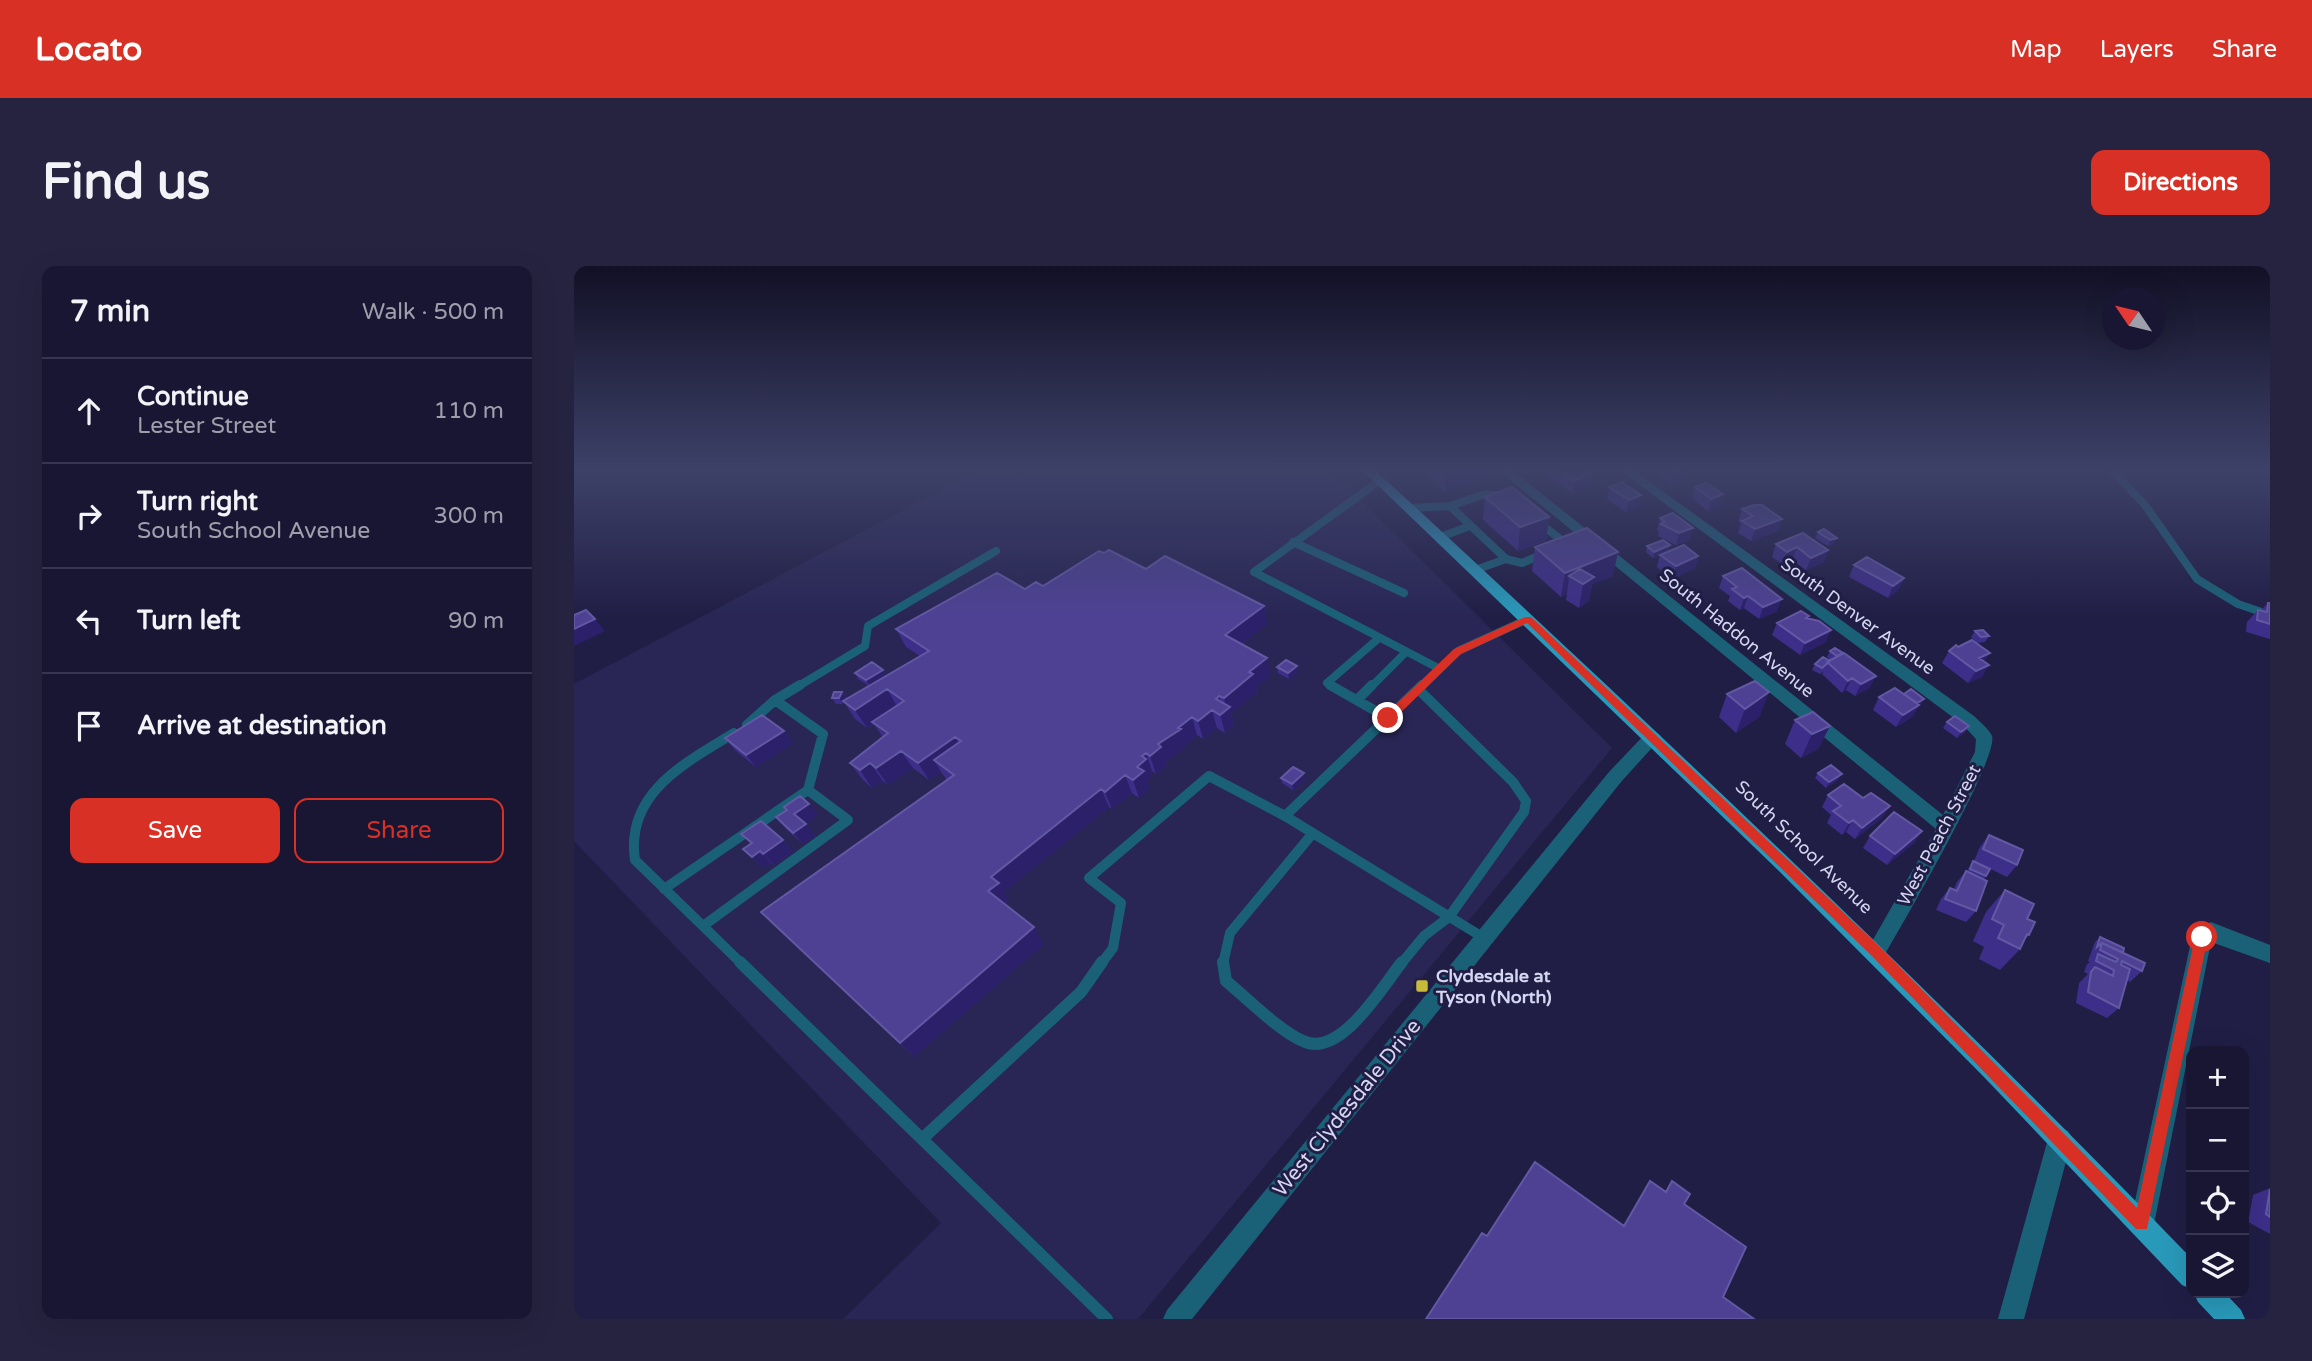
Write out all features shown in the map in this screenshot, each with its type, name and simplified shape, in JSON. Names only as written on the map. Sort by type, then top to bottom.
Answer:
[{"type":"main road","name":"South School Avenue","points":[[1420,518],[1653,736],[1876,952],[2186,1271]]},
{"type":"main road","points":[[2212,1298],[2232,1319]]},
{"type":"street","name":"South Haddon Avenue","points":[[1564,518],[1946,827]]},
{"type":"street","name":"South Denver Avenue","points":[[1691,518],[1968,720]]},
{"type":"street","name":"West Peach Street","points":[[1876,952],[1946,827],[1983,752],[1984,737],[1968,720]]},
{"type":"street","name":"West Clydesdale Drive","points":[[1177,1319],[1615,777],[1653,736]]},
{"type":"street","points":[[2142,1224],[2202,937],[2211,931],[2270,954]]},
{"type":"street","points":[[2011,1319],[2060,1139]]},
{"type":"lane","points":[[1327,518],[1256,568],[1255,574],[1440,669]]},
{"type":"lane","points":[[1462,518],[1506,559],[1521,563],[1555,550],[1559,538],[1533,518]]},
{"type":"lane","points":[[2154,518],[2197,579],[2238,604],[2270,615]]},
{"type":"lane","points":[[1440,537],[1470,526]]},
{"type":"lane","points":[[1293,542],[1404,593]]},
{"type":"lane","points":[[996,551],[867,626],[865,646],[775,700],[757,718],[663,780],[644,807],[633,832],[635,860],[1107,1319]]},
{"type":"lane","points":[[1475,570],[1506,559]]},
{"type":"lane","points":[[1285,816],[1471,643],[1528,619]]},
{"type":"lane","points":[[1379,638],[1327,683],[1388,718]]},
{"type":"lane","points":[[1357,700],[1406,652]]},
{"type":"lane","points":[[1313,833],[1230,933],[1223,949],[1222,968],[1227,981],[1297,1038],[1309,1045],[1324,1045],[1342,1036],[1424,936],[1449,917],[1524,812],[1526,801],[1513,782],[1418,690]]},
{"type":"lane","points":[[664,889],[808,790],[823,734],[775,700]]},
{"type":"lane","points":[[922,1139],[1081,992],[1113,948],[1121,903],[1089,878],[1209,776],[1285,816],[1484,939]]},
{"type":"lane","points":[[703,926],[848,820],[808,790]]},
{"type":"shaded area","points":[[888,518],[1379,518],[1612,748],[1138,1319],[843,1319],[941,1223],[574,841],[574,684]]},
{"type":"building","points":[[1510,518],[1546,518],[1520,527]]},
{"type":"building","points":[[1660,518],[1680,518],[1693,528],[1679,533],[1661,524],[1665,522]]},
{"type":"building","points":[[1748,518],[1782,519],[1755,529],[1742,521]]},
{"type":"building","points":[[1587,528],[1618,552],[1565,573],[1535,547]]},
{"type":"building","points":[[1824,529],[1837,538],[1830,540],[1818,532]]},
{"type":"building","points":[[1803,533],[1828,550],[1811,558],[1797,547],[1787,552],[1776,544]]},
{"type":"building","points":[[1663,540],[1670,545],[1654,552],[1647,546]]},
{"type":"building","points":[[1684,545],[1698,556],[1676,566],[1660,555]]},
{"type":"building","points":[[1109,550],[1146,569],[1165,556],[1264,606],[1225,635],[1267,658],[1249,672],[1253,674],[1224,698],[1219,696],[1216,699],[1230,707],[1220,715],[1212,710],[1198,721],[1192,717],[1178,728],[1181,729],[1158,744],[1161,747],[1150,756],[1146,753],[1142,756],[1146,759],[1137,767],[1144,771],[1133,780],[1125,775],[1105,792],[1101,789],[991,877],[999,883],[988,891],[1034,927],[900,1043],[761,912],[954,775],[934,760],[961,741],[955,737],[918,763],[901,751],[876,768],[870,763],[860,770],[850,763],[888,733],[872,722],[904,701],[887,689],[855,710],[843,701],[929,651],[896,629],[997,573],[1025,589],[1036,582],[1043,586],[1099,551],[1104,553]]},
{"type":"building","points":[[1867,557],[1904,578],[1893,586],[1854,565]]},
{"type":"building","points":[[1742,568],[1782,599],[1763,607],[1732,589],[1737,587],[1723,576]]},
{"type":"building","points":[[1580,569],[1594,577],[1583,584],[1569,576]]},
{"type":"building","points":[[2268,603],[2270,624],[2257,620],[2258,610],[2267,612]]},
{"type":"building","points":[[586,610],[595,619],[574,629],[574,615]]},
{"type":"building","points":[[1801,611],[1809,616],[1806,618],[1819,621],[1831,630],[1805,643],[1777,623]]},
{"type":"building","points":[[1983,630],[1989,636],[1981,637],[1975,631]]},
{"type":"building","points":[[1972,640],[1990,653],[1979,658],[1989,665],[1976,671],[1949,651],[1956,645],[1958,647]]},
{"type":"building","points":[[1835,648],[1843,653],[1837,656],[1830,651]]},
{"type":"building","points":[[1844,653],[1876,676],[1861,684],[1852,678],[1848,681],[1827,662]]},
{"type":"building","points":[[1823,657],[1830,661],[1822,668],[1815,664]]},
{"type":"building","points":[[1286,660],[1297,666],[1288,673],[1277,667]]},
{"type":"building","points":[[872,662],[883,670],[866,680],[855,673]]},
{"type":"building","points":[[1755,681],[1769,692],[1745,709],[1727,694]]},
{"type":"building","points":[[1895,688],[1919,705],[1903,715],[1879,697]]},
{"type":"building","points":[[1911,689],[1924,699],[1917,703],[1904,694]]},
{"type":"building","points":[[834,692],[842,692],[839,698],[832,698]]},
{"type":"building","points":[[1813,712],[1830,726],[1812,734],[1795,720]]},
{"type":"building","points":[[762,715],[784,731],[746,755],[725,738]]},
{"type":"building","points":[[1955,716],[1969,726],[1961,732],[1947,722]]},
{"type":"building","points":[[1831,765],[1842,774],[1829,782],[1818,773]]},
{"type":"building","points":[[1293,767],[1304,773],[1292,784],[1281,778]]},
{"type":"building","points":[[1844,784],[1863,798],[1871,793],[1890,806],[1862,828],[1853,820],[1849,823],[1833,811],[1841,806],[1828,795]]},
{"type":"building","points":[[800,796],[809,804],[794,814],[806,824],[793,833],[776,817],[787,810],[784,807]]},
{"type":"building","points":[[1894,812],[1922,831],[1895,854],[1870,836]]},
{"type":"building","points":[[761,821],[783,840],[763,854],[760,851],[752,857],[743,849],[752,843],[741,834]]},
{"type":"building","points":[[1989,835],[2023,850],[2017,865],[1983,849]]},
{"type":"building","points":[[1973,861],[1990,869],[1986,876],[1970,869]]},
{"type":"building","points":[[1966,871],[1987,881],[1976,911],[1945,899],[1950,888],[1957,891]]},
{"type":"building","points":[[2005,890],[2034,904],[2027,919],[2035,922],[2020,949],[1998,938],[2004,925],[1992,919]]},
{"type":"building","points":[[2100,937],[2124,948],[2123,953],[2102,943],[2097,947]]},
{"type":"building","points":[[2102,943],[2145,963],[2142,971],[2122,961],[2121,965],[2130,969],[2119,1008],[2088,992],[2091,972],[2095,967],[2113,976],[2114,970],[2096,961],[2098,954],[2116,962],[2118,959],[2100,950]]},
{"type":"building","points":[[1535,1162],[1624,1226],[1650,1181],[1666,1192],[1672,1181],[1690,1194],[1684,1204],[1746,1247],[1723,1297],[1754,1319],[1426,1319],[1482,1233],[1487,1236]]},
{"type":"building","points":[[2270,1189],[2270,1217],[2266,1214]]},
{"type":"place","name":"Clydesdale at Tyson (North)","points":[[1422,986]]},
{"type":"route","points":[[1388,718],[1458,652],[1492,633],[1528,619],[1876,952],[2142,1224],[2202,937]]}]
